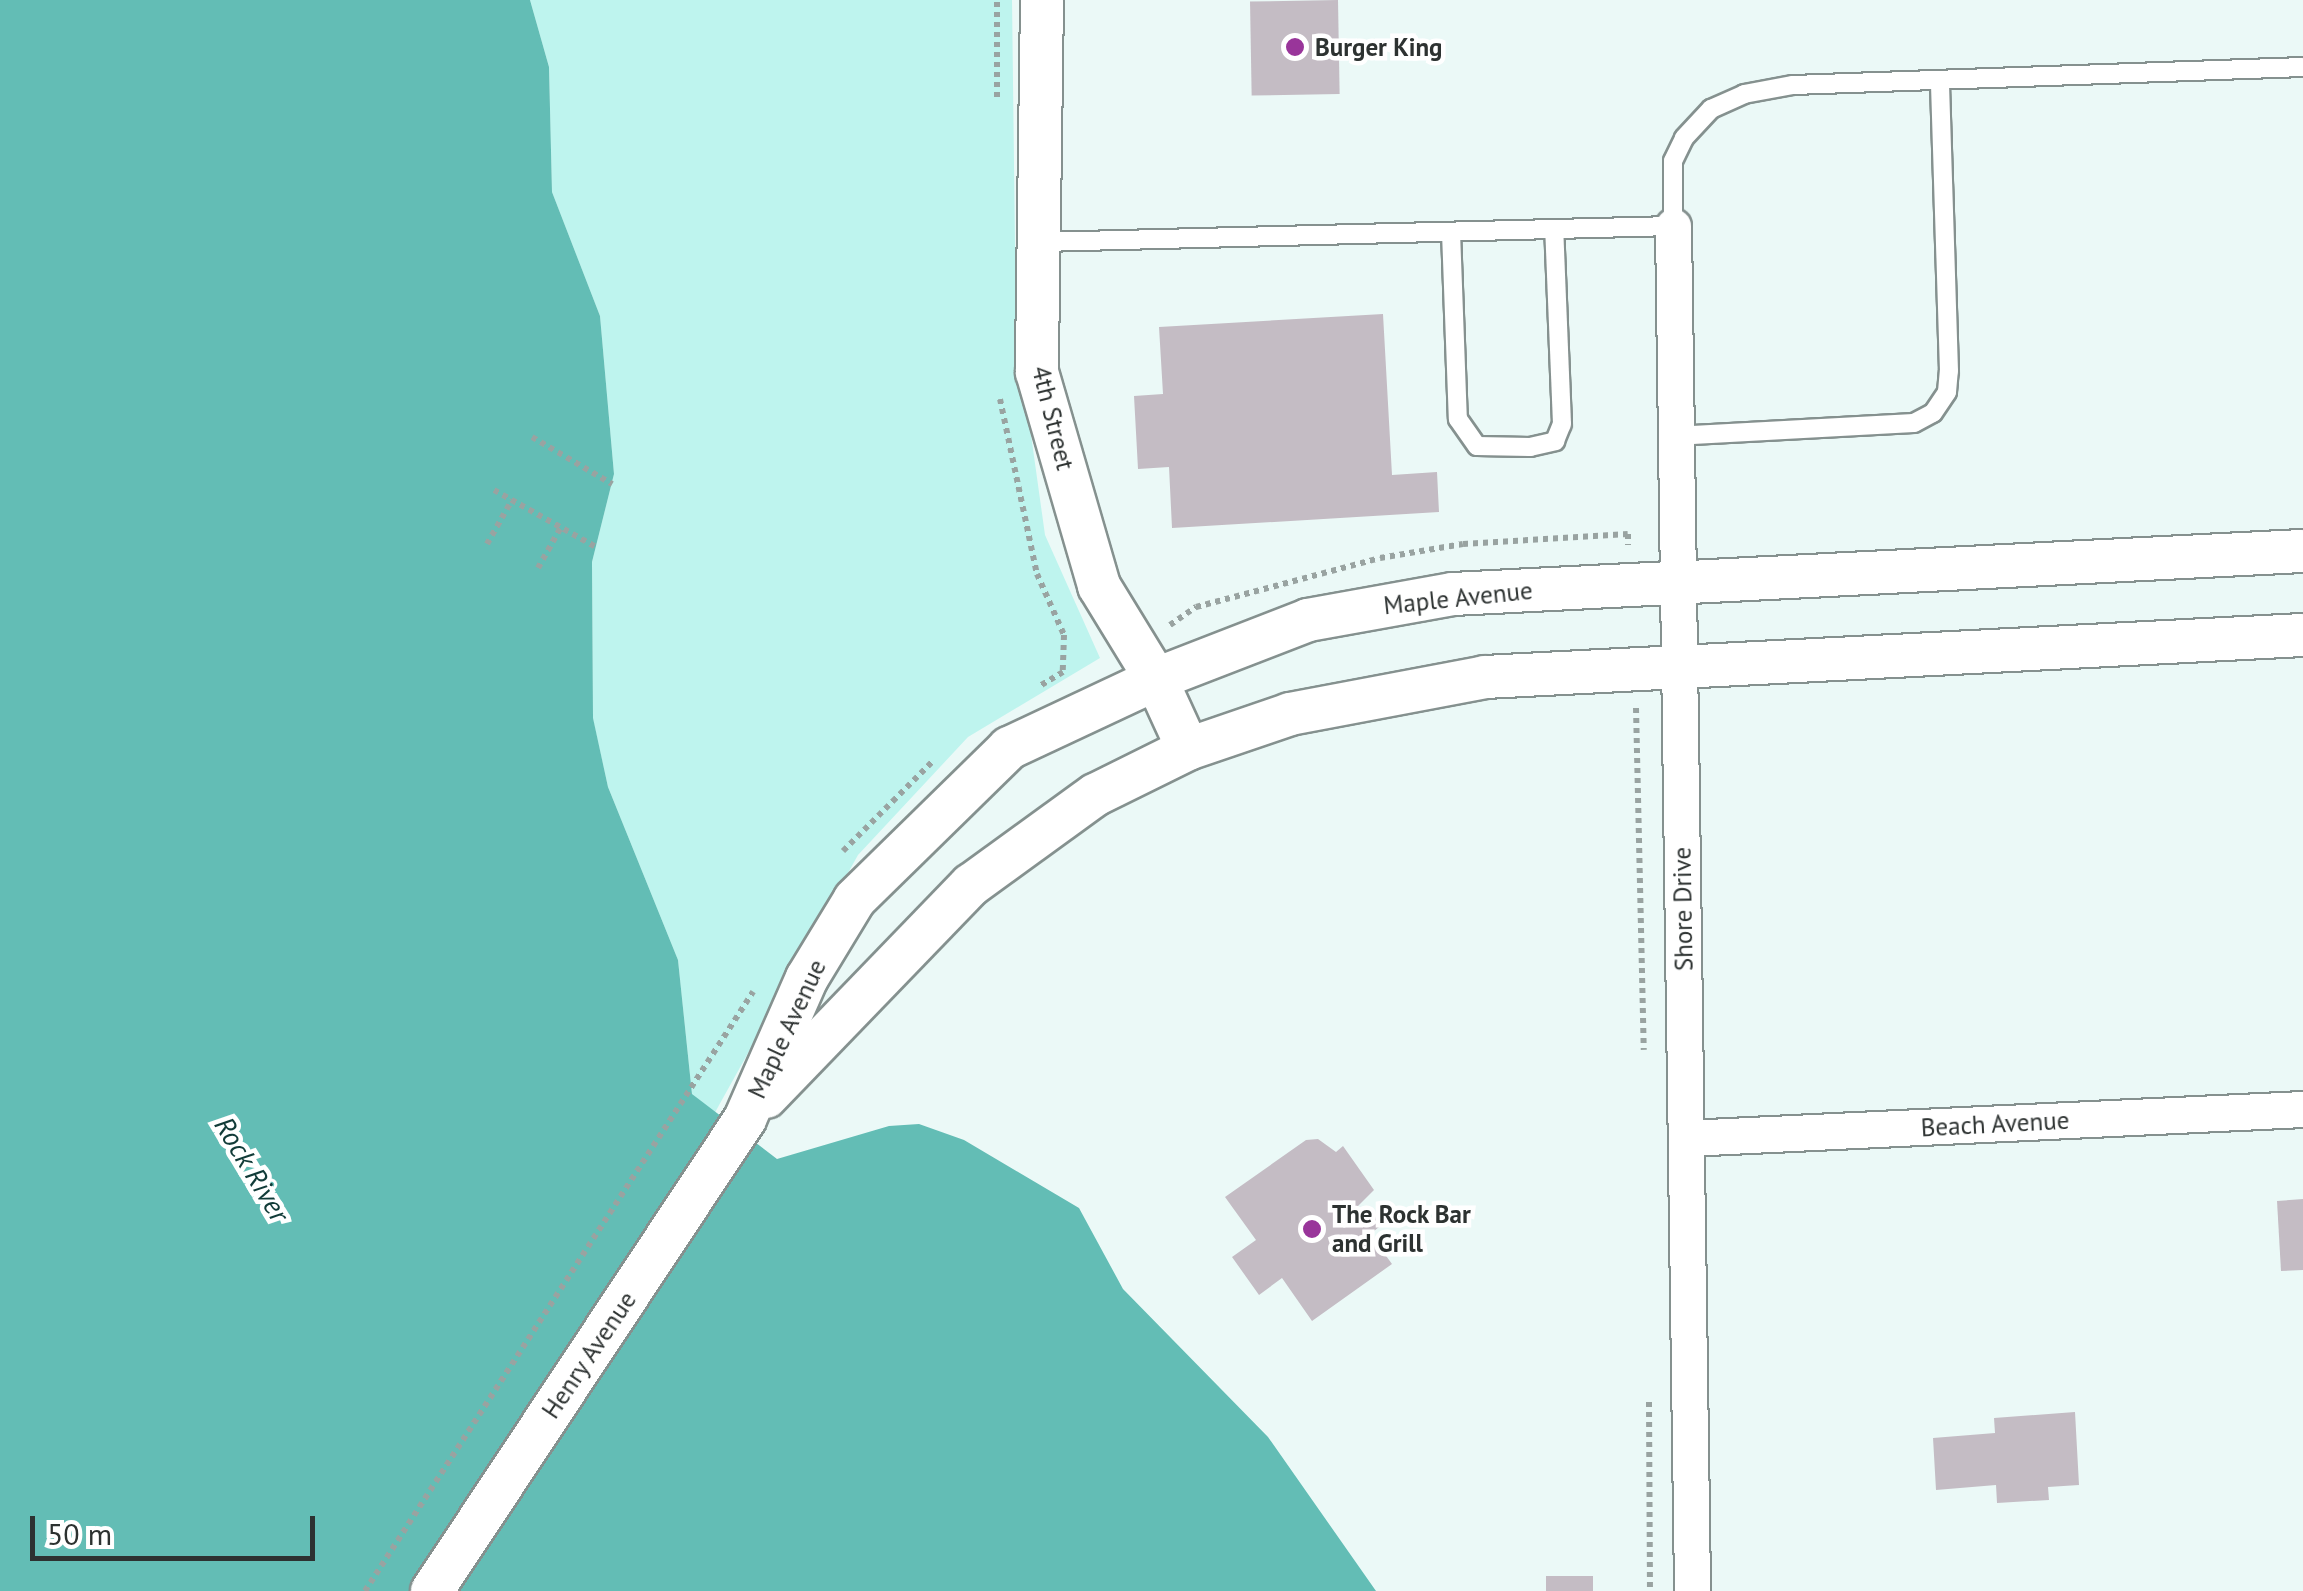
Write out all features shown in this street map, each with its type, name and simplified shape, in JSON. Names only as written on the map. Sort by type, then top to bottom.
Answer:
[{"type":"street","name":"4th Street","points":[[1042,0],[1037,372],[1099,586],[1146,664],[1188,749]]},
{"type":"street","name":"Shore Drive","points":[[1674,226],[1674,586],[1679,667],[1692,1591]]},
{"type":"street","name":"Maple Avenue","points":[[745,1119],[807,978],[855,899],[1009,748],[1146,664],[1308,620],[1452,594],[1674,586],[2303,551]]},
{"type":"street","name":"Maple Avenue","points":[[745,1119],[971,885],[1094,795],[1188,749],[1290,714],[1410,687],[1679,667],[2303,635]]},
{"type":"street","name":"Beach Avenue","points":[[1686,1138],[2303,1109]]},
{"type":"street","name":"Henry Avenue","points":[[432,1591],[745,1119]]},
{"type":"lane","points":[[1041,242],[1674,226],[1673,161],[1711,110],[1744,94],[1793,85],[2303,66]]},
{"type":"lane","points":[[1673,436],[1914,423],[1932,413],[1947,392],[1949,370],[1940,80]]},
{"type":"lane","points":[[1452,232],[1458,419],[1477,446],[1530,447],[1555,441],[1562,424],[1554,229]]},
{"type":"path","points":[[532,437],[612,484]]},
{"type":"path","points":[[494,490],[596,547]]},
{"type":"path","points":[[488,544],[512,500]]},
{"type":"path","points":[[538,568],[561,528]]},
{"type":"path","points":[[1146,664],[1196,607],[1319,572],[1462,544],[1628,534],[1631,586]]},
{"type":"path","points":[[1634,670],[1644,1067]]},
{"type":"path","points":[[365,1591],[715,1058]]},
{"type":"path","points":[[1649,1382],[1650,1591]]},
{"type":"shaded area","points":[[530,0],[1012,0],[1016,327],[1045,535],[1100,658],[968,737],[858,855],[713,1116],[692,1094],[678,960],[608,787],[593,719],[592,562],[614,474],[600,316],[552,192],[549,67]]},
{"type":"water","name":"Rock River","points":[[0,0],[530,0],[549,67],[552,192],[600,316],[614,474],[592,562],[593,718],[608,787],[678,960],[692,1094],[777,1159],[889,1126],[919,1124],[964,1140],[1079,1208],[1123,1289],[1268,1437],[1376,1591],[0,1591]]},
{"type":"building","name":"Burger King","points":[[1338,0],[1340,94],[1252,96],[1250,2]]},
{"type":"building","points":[[1383,314],[1392,475],[1437,472],[1439,512],[1172,528],[1169,467],[1138,469],[1134,396],[1163,394],[1159,327]]},
{"type":"building","name":"The Rock Bar and Grill","points":[[1318,1139],[1336,1152],[1343,1146],[1374,1190],[1351,1213],[1356,1221],[1374,1211],[1383,1224],[1370,1234],[1392,1264],[1312,1321],[1282,1278],[1259,1295],[1232,1257],[1256,1240],[1225,1197],[1306,1140]]},
{"type":"building","points":[[2303,1199],[2303,1270],[2281,1271],[2277,1201]]},
{"type":"building","points":[[2075,1412],[2079,1485],[2048,1487],[2049,1500],[1997,1503],[1996,1485],[1936,1490],[1933,1438],[1995,1433],[1994,1418]]},
{"type":"building","points":[[1546,1576],[1593,1576],[1593,1591],[1546,1591]]},
{"type":"place","name":"Burger King","points":[[1295,47]]},
{"type":"place","name":"The Rock Bar and Grill","points":[[1312,1229]]}]
